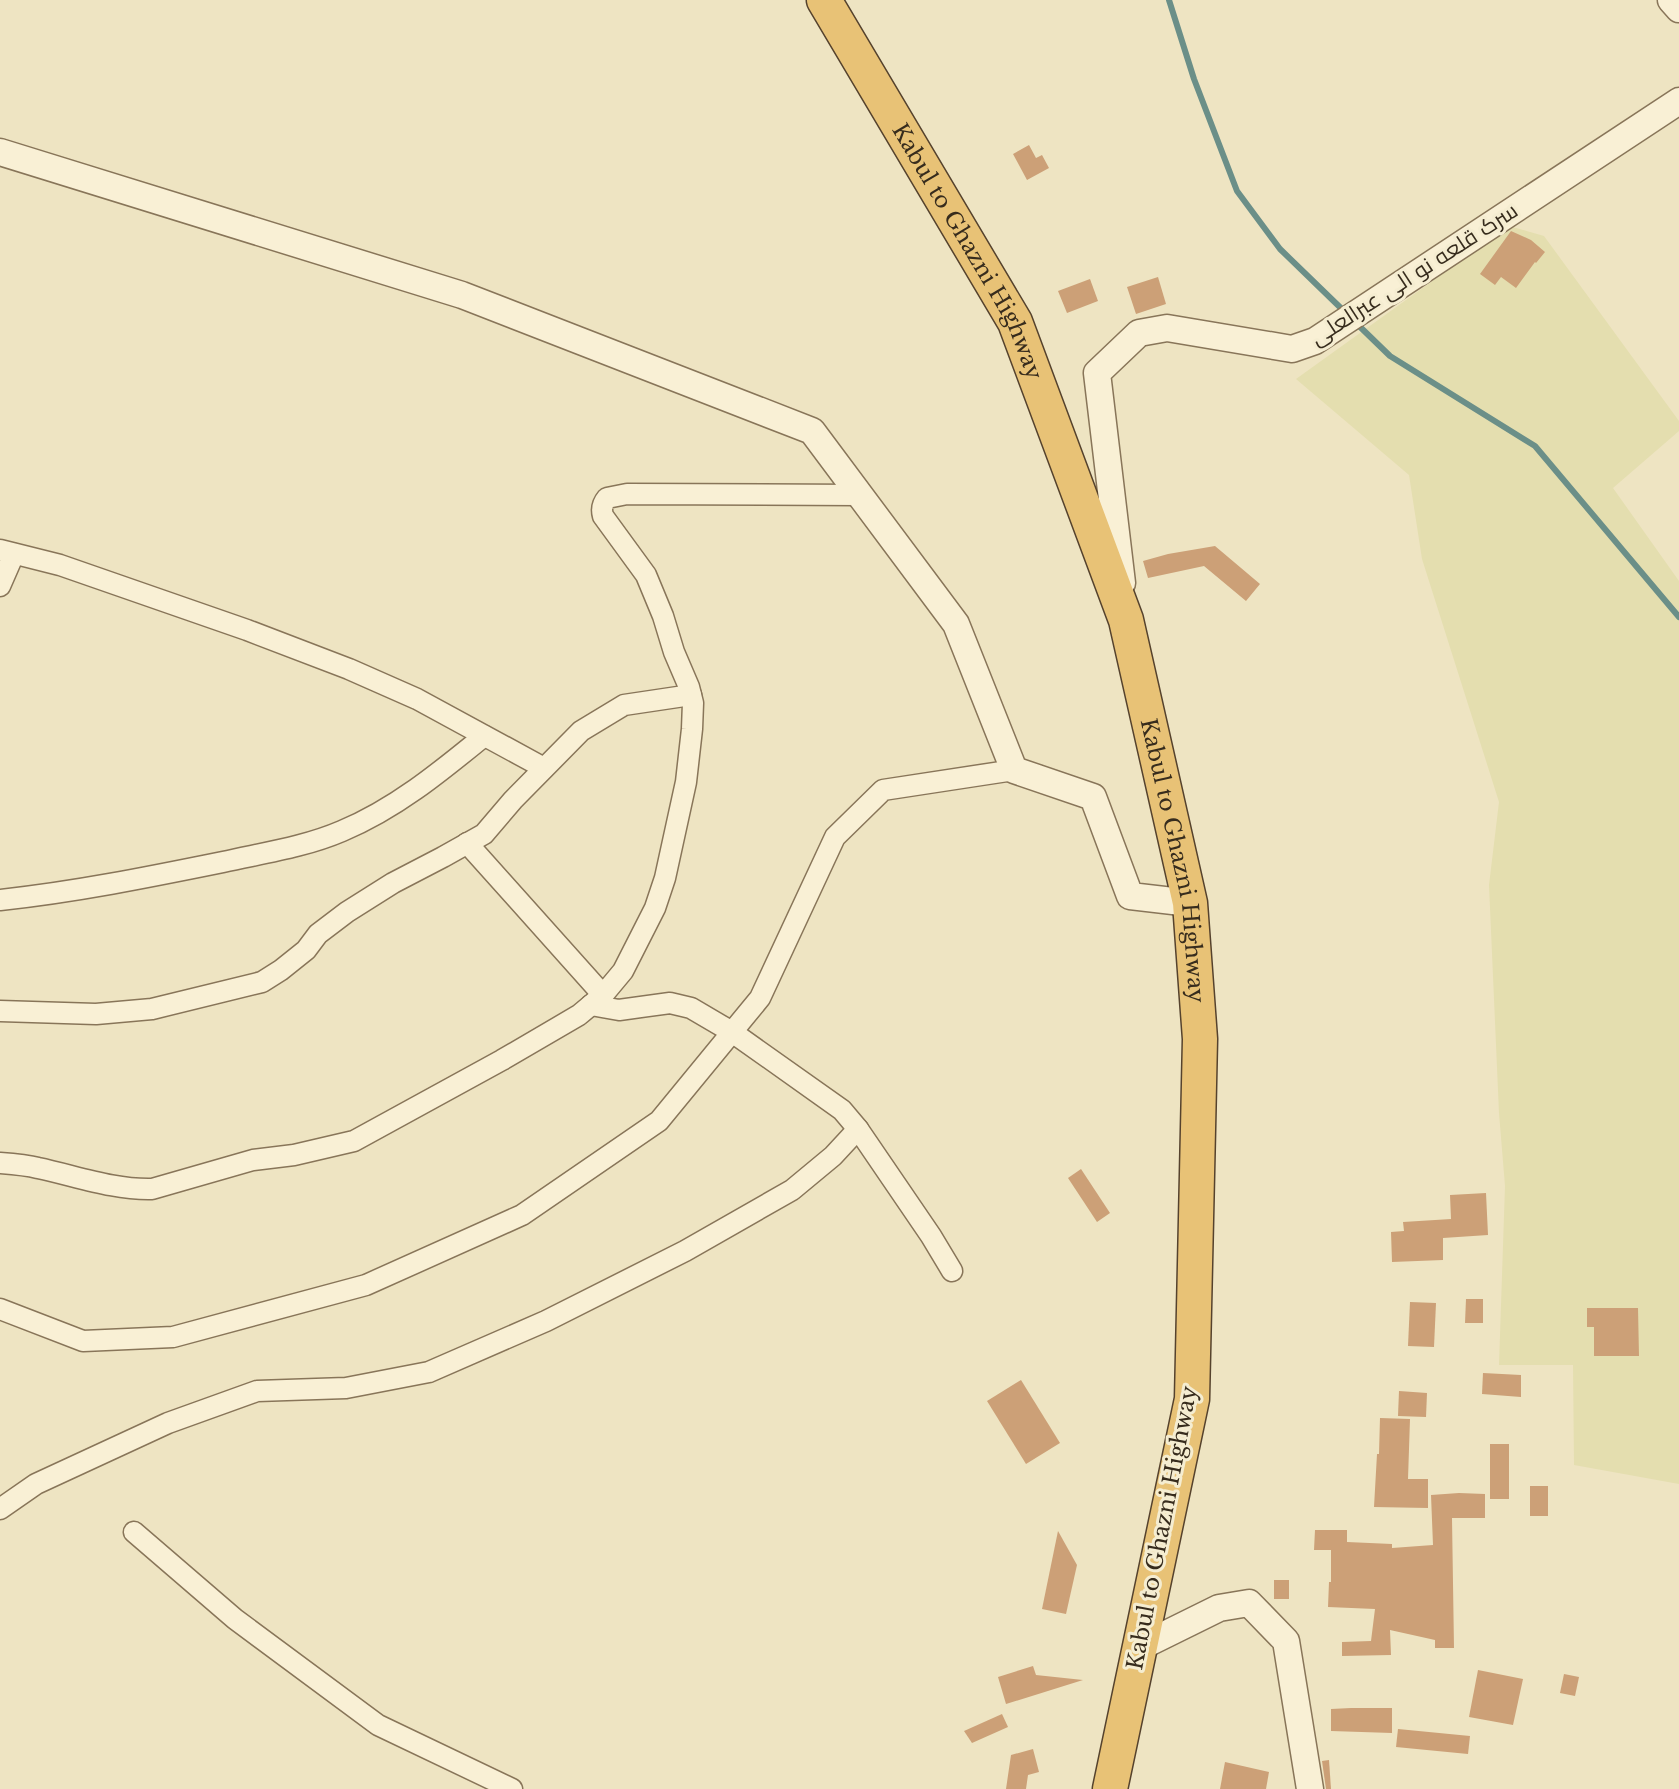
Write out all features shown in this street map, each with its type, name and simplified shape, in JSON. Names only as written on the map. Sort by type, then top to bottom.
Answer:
[{"type":"highway","name":"Kabul to Ghazni Highway","points":[[824,0],[1015,322],[1126,620],[1190,903],[1200,1039],[1192,1399],[1110,1789]]},
{"type":"street","points":[[1671,0],[1679,9]]},
{"type":"street","name":"سرک قلعه نو الی عبرالعلی","points":[[1126,620],[1097,373],[1139,333],[1167,328],[1292,349],[1315,341],[1679,101]]},
{"type":"street","points":[[0,152],[462,295],[812,431],[956,624],[1014,770]]},
{"type":"street","points":[[0,1163],[35,1167],[127,1188],[152,1189],[253,1160],[294,1155],[354,1141],[579,1015],[623,971],[655,908],[665,878],[686,782],[692,729],[691,695],[663,616],[646,575],[603,516],[607,498],[627,494],[860,495]]},
{"type":"street","points":[[0,586],[7,552],[60,565],[349,669],[417,699],[544,768]]},
{"type":"street","points":[[0,1011],[96,1014],[152,1009],[262,982],[294,960],[318,934],[347,912],[393,883],[484,834],[581,731],[624,705],[691,695]]},
{"type":"street","points":[[0,900],[147,878],[296,846],[341,832],[387,809],[435,776],[484,736]]},
{"type":"street","points":[[0,1309],[83,1341],[173,1337],[366,1285],[522,1215],[659,1121],[760,998],[835,837],[883,790],[1014,770],[1093,797],[1130,896],[1190,903]]},
{"type":"street","points":[[467,843],[597,1000],[619,1010],[670,1003],[691,1008],[732,1032],[842,1110],[858,1129],[952,1271]]},
{"type":"street","points":[[0,1509],[36,1484],[155,1429],[257,1391],[346,1388],[429,1372],[546,1321],[685,1251],[792,1190],[833,1156],[858,1129]]},
{"type":"street","points":[[134,1532],[235,1619],[378,1725],[512,1789]]},
{"type":"street","points":[[1140,1647],[1219,1608],[1249,1603],[1286,1641],[1310,1789]]},
{"type":"shaded area","points":[[1509,226],[1544,236],[1679,421],[1679,431],[1613,488],[1679,581],[1679,1484],[1574,1465],[1573,1365],[1499,1365],[1505,1186],[1489,885],[1499,802],[1422,559],[1409,475],[1296,379]]},
{"type":"building","points":[[1029,145],[1036,158],[1042,155],[1049,168],[1027,180],[1013,154]]},
{"type":"building","points":[[1511,231],[1531,240],[1545,252],[1516,288],[1501,277],[1495,285],[1480,274]]},
{"type":"building","points":[[1158,277],[1166,304],[1136,314],[1127,287]]},
{"type":"building","points":[[1090,279],[1098,301],[1067,313],[1058,291]]},
{"type":"building","points":[[1215,546],[1260,584],[1246,601],[1204,566],[1148,578],[1143,561]]},
{"type":"building","points":[[1081,1169],[1110,1213],[1097,1222],[1068,1178]]},
{"type":"building","points":[[1486,1193],[1488,1235],[1443,1238],[1443,1260],[1392,1262],[1391,1232],[1404,1231],[1403,1222],[1451,1219],[1450,1195]]},
{"type":"building","points":[[1466,1299],[1483,1299],[1483,1323],[1465,1323]]},
{"type":"building","points":[[1410,1302],[1436,1303],[1434,1347],[1408,1346]]},
{"type":"building","points":[[1587,1308],[1638,1308],[1639,1356],[1594,1356],[1594,1327],[1587,1327]]},
{"type":"building","points":[[1483,1373],[1521,1375],[1521,1397],[1482,1394]]},
{"type":"building","points":[[1021,1380],[1060,1443],[1026,1464],[987,1401]]},
{"type":"building","points":[[1399,1391],[1427,1393],[1426,1417],[1398,1416]]},
{"type":"building","points":[[1380,1418],[1410,1419],[1408,1479],[1428,1479],[1428,1508],[1374,1507]]},
{"type":"building","points":[[1490,1444],[1509,1444],[1509,1499],[1490,1499]]},
{"type":"building","points":[[1530,1486],[1548,1486],[1548,1516],[1530,1516]]},
{"type":"building","points":[[1485,1494],[1485,1518],[1452,1518],[1454,1648],[1435,1648],[1435,1640],[1390,1630],[1391,1655],[1342,1656],[1342,1642],[1371,1641],[1375,1609],[1328,1607],[1331,1550],[1314,1550],[1315,1530],[1347,1530],[1347,1542],[1392,1544],[1392,1548],[1433,1545],[1431,1495]]},
{"type":"building","points":[[1058,1531],[1077,1565],[1066,1614],[1042,1609]]},
{"type":"building","points":[[1274,1580],[1289,1580],[1289,1599],[1274,1599]]},
{"type":"building","points":[[1033,1666],[1036,1675],[1083,1680],[1006,1704],[998,1677]]},
{"type":"building","points":[[1478,1670],[1523,1679],[1513,1725],[1469,1717]]},
{"type":"building","points":[[1564,1674],[1579,1677],[1575,1696],[1560,1693]]},
{"type":"building","points":[[1392,1708],[1392,1733],[1331,1731],[1331,1709]]},
{"type":"building","points":[[1002,1714],[1008,1727],[972,1743],[964,1731]]},
{"type":"building","points":[[1398,1729],[1470,1736],[1468,1754],[1396,1747]]},
{"type":"building","points":[[1033,1749],[1039,1772],[1028,1775],[1026,1789],[1006,1789],[1011,1755]]},
{"type":"building","points":[[1329,1760],[1331,1789],[1326,1789],[1322,1761]]},
{"type":"building","points":[[1225,1762],[1269,1772],[1266,1789],[1220,1789]]},
{"type":"waterway","points":[[1169,0],[1194,79],[1237,191],[1280,249],[1347,314]]},
{"type":"waterway","points":[[1355,322],[1390,356],[1535,446],[1679,617]]}]
